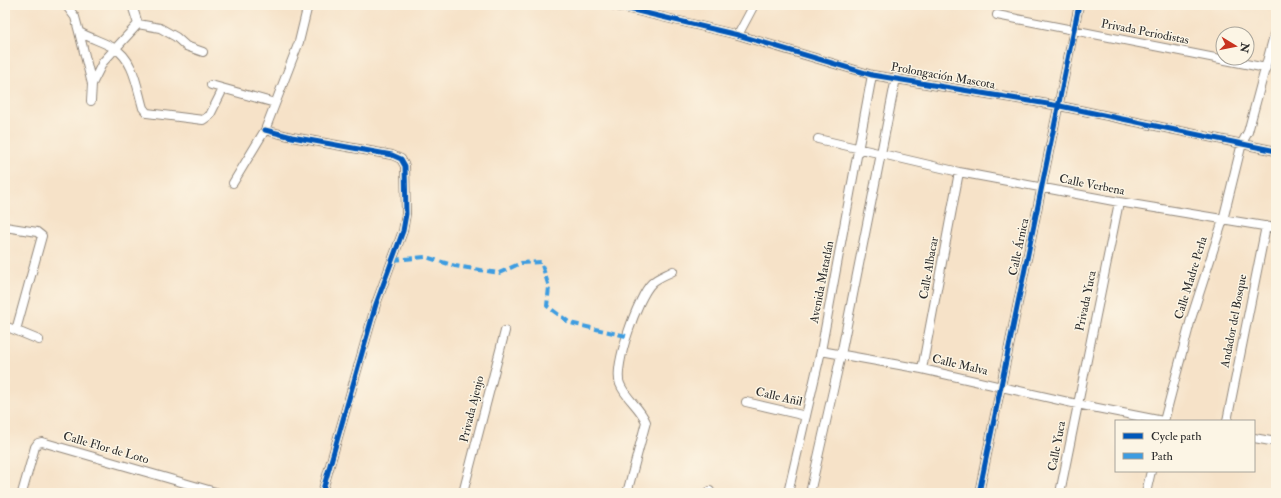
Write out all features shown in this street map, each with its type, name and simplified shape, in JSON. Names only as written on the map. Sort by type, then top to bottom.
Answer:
[{"type":"street","points":[[66,5],[75,17],[79,32],[92,84],[91,101]]},
{"type":"street","points":[[132,5],[138,24]]},
{"type":"street","points":[[233,183],[265,130],[299,42],[308,5]]},
{"type":"street","name":"Prolongación Mascota","points":[[612,5],[738,35],[872,75],[1060,106],[1276,150]]},
{"type":"street","points":[[738,35],[754,5]]},
{"type":"street","name":"Calle Árnica","points":[[979,493],[1000,386],[1060,106],[1079,5]]},
{"type":"street","name":"Privada Periodistas","points":[[997,15],[1266,68]]},
{"type":"street","points":[[92,84],[103,62],[138,24]]},
{"type":"street","points":[[138,24],[160,28],[176,37],[186,46],[203,52]]},
{"type":"street","name":"Calle Madre Perla","points":[[1163,420],[1191,319],[1222,220],[1242,143],[1248,132],[1276,28]]},
{"type":"street","points":[[79,32],[115,48],[127,60],[143,108],[147,113],[203,120],[210,115],[223,89]]},
{"type":"street","name":"Avenida Matatlán","points":[[788,493],[821,351],[872,75]]},
{"type":"street","points":[[810,493],[841,355],[896,78]]},
{"type":"street","points":[[211,85],[275,102]]},
{"type":"street","points":[[265,130],[292,137],[392,156],[401,159],[405,166],[406,214],[403,231],[376,304],[322,493]]},
{"type":"street","name":"Calle Verbena","points":[[818,139],[959,172],[1119,202],[1276,228]]},
{"type":"street","name":"Calle Albacar","points":[[922,369],[959,172]]},
{"type":"street","name":"Privada Yuca","points":[[1077,404],[1119,202]]},
{"type":"street","name":"Andador del Bosque","points":[[1226,420],[1266,226]]},
{"type":"street","points":[[5,227],[37,232],[42,236],[16,330]]},
{"type":"street","points":[[627,493],[646,422],[642,412],[633,403],[620,383],[619,372],[626,336],[645,292],[651,283],[661,276],[673,272]]},
{"type":"street","points":[[5,326],[39,340]]},
{"type":"street","name":"Privada Ajenjo","points":[[463,493],[505,330]]},
{"type":"street","name":"Calle Malva","points":[[821,351],[922,369],[1077,404],[1158,420]]},
{"type":"street","name":"Calle Añil","points":[[746,402],[806,416]]},
{"type":"street","name":"Calle Yuca","points":[[1060,493],[1077,404]]},
{"type":"street","points":[[1255,438],[1276,442]]},
{"type":"street","name":"Calle Flor de Loto","points":[[22,493],[35,447],[38,443],[42,442],[219,493]]},
{"type":"street","points":[[1146,493],[1152,472]]},
{"type":"marked path","points":[[393,260],[426,257],[455,266],[499,273],[521,263],[541,262],[549,287],[547,306],[570,323],[626,336]]},
{"type":"cycle path","points":[[612,5],[738,35],[872,75],[1060,106],[1276,151]]},
{"type":"cycle path","points":[[979,493],[1079,5]]},
{"type":"cycle path","points":[[265,130],[292,137],[392,155],[401,159],[405,166],[406,214],[403,231],[376,304],[322,493]]}]
